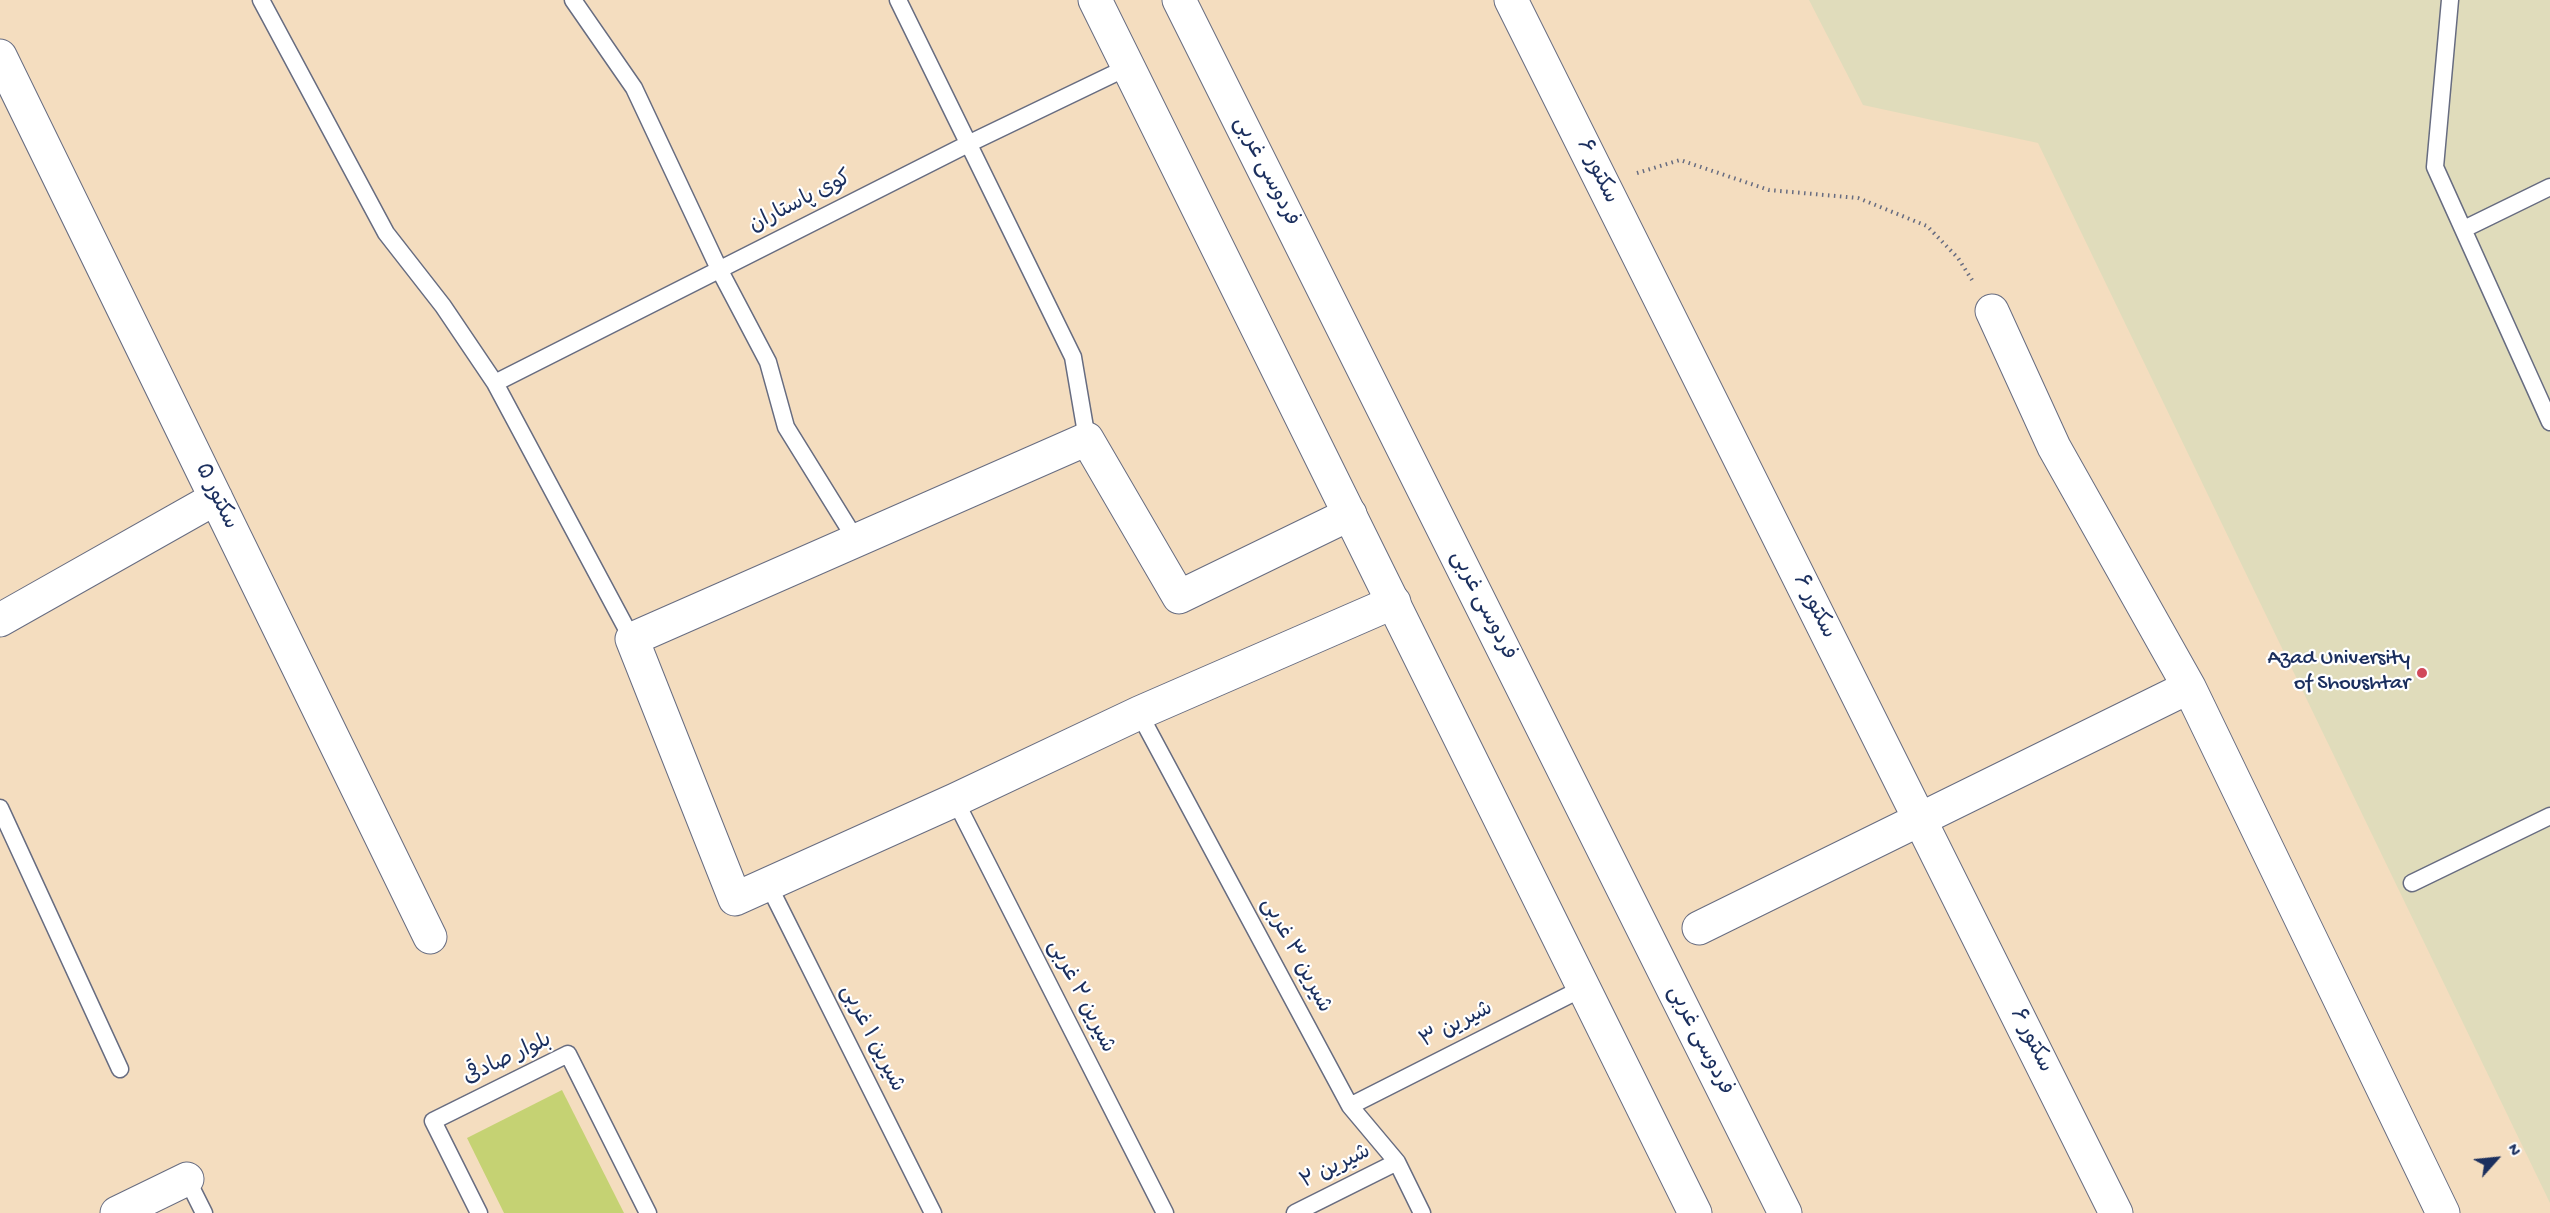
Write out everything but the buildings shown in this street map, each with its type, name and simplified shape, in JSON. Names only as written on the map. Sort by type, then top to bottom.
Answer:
[{"type":"street","points":[[1095,0],[1695,1213]]},
{"type":"street","name":"فردوسی غربی","points":[[1179,0],[1785,1213]]},
{"type":"street","name":"سکتور ۶","points":[[1511,0],[2116,1213]]},
{"type":"street","name":"سکتور ۵","points":[[0,56],[430,937]]},
{"type":"street","points":[[1992,311],[2054,447],[2189,687],[2443,1213]]},
{"type":"street","points":[[1350,514],[1179,597],[1087,439],[632,639],[735,899],[955,800],[1139,713],[1394,602]]},
{"type":"street","points":[[0,620],[216,498]]},
{"type":"street","points":[[1700,928],[2189,687]]},
{"type":"street","points":[[117,1213],[187,1179]]},
{"type":"lane","points":[[261,0],[386,233],[443,306],[495,383],[632,639]]},
{"type":"lane","points":[[573,0],[634,88],[719,269],[768,362],[786,427],[856,540]]},
{"type":"lane","points":[[898,0],[1073,357],[1087,439]]},
{"type":"lane","points":[[2450,0],[2435,166],[2550,422]]},
{"type":"lane","name":"کوی پاستاران","points":[[495,383],[968,144],[1128,67]]},
{"type":"lane","points":[[2463,229],[2550,187]]},
{"type":"lane","name":"شیرین ۳ غربی","points":[[1139,713],[1350,1106],[1397,1162],[1422,1213]]},
{"type":"lane","name":"شیرین ۲ غربی","points":[[955,800],[1165,1213]]},
{"type":"lane","points":[[0,808],[120,1070]]},
{"type":"lane","points":[[2412,883],[2550,816]]},
{"type":"lane","name":"شیرین ۱ غربی","points":[[768,884],[933,1213]]},
{"type":"lane","name":"شیرین ۳","points":[[1350,1106],[1585,987]]},
{"type":"lane","name":"بلوار صادقی","points":[[479,1213],[433,1121],[568,1054],[648,1213]]},
{"type":"lane","name":"شیرین ۲","points":[[1295,1213],[1397,1162]]},
{"type":"lane","points":[[187,1179],[204,1213]]},
{"type":"path","points":[[1602,183],[1680,160],[1769,190],[1858,198],[1927,226],[1958,258],[1992,311]]},
{"type":"shaded area","name":"Azad University of Shoushtar","points":[[1809,0],[2550,0],[2550,1203],[2038,143],[1863,105]]},
{"type":"green space","points":[[562,1090],[624,1213],[504,1213],[467,1138]]},
{"type":"place","name":"Azad University of Shoushtar","points":[[2422,673]]}]
